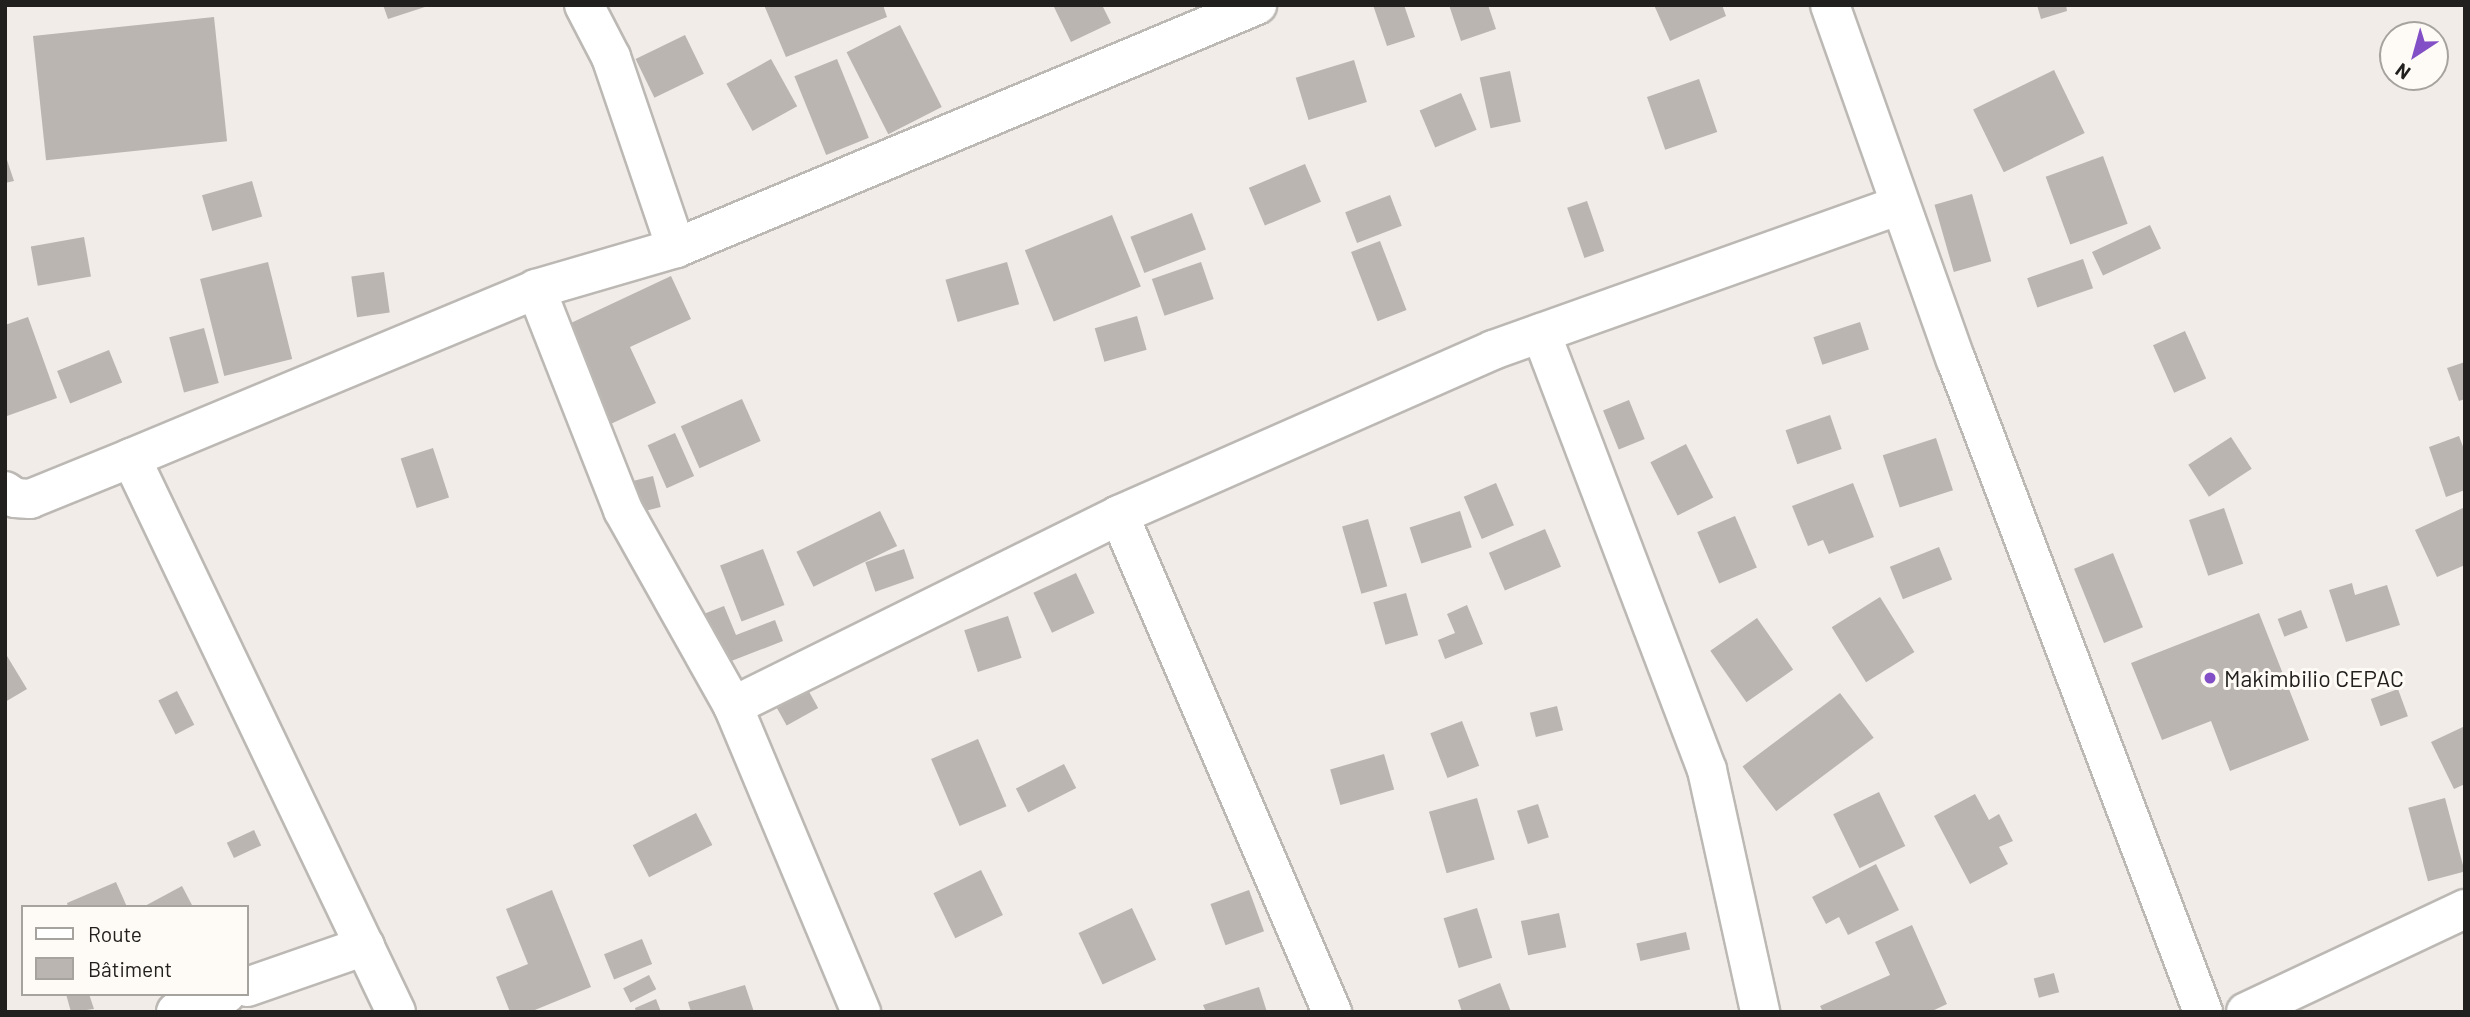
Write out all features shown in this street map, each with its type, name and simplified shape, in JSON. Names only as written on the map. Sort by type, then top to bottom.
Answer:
[{"type":"street","points":[[583,5],[611,57],[676,248]]},
{"type":"street","points":[[5,491],[15,498],[30,499],[536,289],[676,248],[1257,5]]},
{"type":"street","points":[[1830,5],[1900,205],[2203,1012]]},
{"type":"street","points":[[733,706],[1119,515],[1541,333],[1900,205]]},
{"type":"street","points":[[536,289],[623,510],[733,706],[861,1012]]},
{"type":"street","points":[[1541,333],[1707,770],[1760,1012]]},
{"type":"street","points":[[131,458],[396,1012]]},
{"type":"street","points":[[1119,515],[1332,1012]]},
{"type":"street","points":[[2246,1012],[2465,909]]},
{"type":"street","points":[[248,987],[365,946]]},
{"type":"street","points":[[176,1012],[220,996]]},
{"type":"building","points":[[383,5],[428,5],[428,6],[388,19]]},
{"type":"building","points":[[764,5],[883,5],[887,17],[786,57]]},
{"type":"building","points":[[1053,5],[1102,5],[1111,23],[1071,42]]},
{"type":"building","points":[[1373,5],[1404,5],[1415,37],[1387,46]]},
{"type":"building","points":[[1449,5],[1488,5],[1496,29],[1461,41]]},
{"type":"building","points":[[1654,5],[1722,5],[1726,16],[1670,41]]},
{"type":"building","points":[[2037,5],[2066,5],[2067,11],[2041,19]]},
{"type":"building","points":[[214,17],[227,141],[46,160],[33,36]]},
{"type":"building","points":[[900,25],[942,107],[888,134],[847,52]]},
{"type":"building","points":[[685,35],[704,74],[654,98],[636,59]]},
{"type":"building","points":[[771,59],[797,106],[753,131],[726,84]]},
{"type":"building","points":[[837,59],[869,138],[826,155],[794,76]]},
{"type":"building","points":[[1354,60],[1367,102],[1309,120],[1296,78]]},
{"type":"building","points":[[2054,70],[2085,133],[2004,172],[1973,109]]},
{"type":"building","points":[[1510,71],[1521,122],[1490,128],[1480,77]]},
{"type":"building","points":[[1699,79],[1717,132],[1665,150],[1647,97]]},
{"type":"building","points":[[1461,93],[1477,130],[1435,147],[1420,111]]},
{"type":"building","points":[[5,154],[14,181],[5,183]]},
{"type":"building","points":[[2103,156],[2128,224],[2070,245],[2046,177]]},
{"type":"building","points":[[1305,164],[1321,202],[1265,226],[1249,188]]},
{"type":"building","points":[[252,181],[262,217],[212,231],[202,195]]},
{"type":"building","points":[[1972,194],[1991,261],[1954,272],[1935,205]]},
{"type":"building","points":[[1390,195],[1402,226],[1357,243],[1345,212]]},
{"type":"building","points":[[1587,201],[1604,251],[1584,258],[1567,208]]},
{"type":"building","points":[[1192,213],[1206,249],[1144,273],[1130,237]]},
{"type":"building","points":[[1112,215],[1141,286],[1054,322],[1025,250]]},
{"type":"building","points":[[2150,225],[2161,249],[2103,276],[2092,252]]},
{"type":"building","points":[[84,237],[91,276],[38,286],[31,246]]},
{"type":"building","points":[[1380,241],[1407,310],[1378,321],[1351,252]]},
{"type":"building","points":[[2083,259],[2093,288],[2037,308],[2027,278]]},
{"type":"building","points":[[268,262],[292,359],[224,376],[200,279]]},
{"type":"building","points":[[1007,262],[1019,304],[958,322],[945,280]]},
{"type":"building","points":[[1201,262],[1214,299],[1165,316],[1152,279]]},
{"type":"building","points":[[384,272],[390,313],[357,317],[351,277]]},
{"type":"building","points":[[671,276],[691,319],[630,347],[656,403],[602,428],[556,330]]},
{"type":"building","points":[[1137,316],[1147,350],[1104,362],[1095,328]]},
{"type":"building","points":[[28,317],[57,398],[7,416],[5,325]]},
{"type":"building","points":[[1860,322],[1869,350],[1822,365],[1813,337]]},
{"type":"building","points":[[204,328],[219,383],[184,392],[169,337]]},
{"type":"building","points":[[2185,331],[2206,379],[2174,393],[2153,345]]},
{"type":"building","points":[[109,350],[122,382],[70,403],[57,371]]},
{"type":"building","points":[[2465,362],[2465,399],[2459,401],[2447,368]]},
{"type":"building","points":[[742,399],[761,441],[700,468],[681,426]]},
{"type":"building","points":[[1629,400],[1645,439],[1619,449],[1603,410]]},
{"type":"building","points":[[1830,415],[1842,449],[1797,464],[1786,430]]},
{"type":"building","points":[[675,433],[694,476],[667,488],[648,445]]},
{"type":"building","points":[[2459,436],[2465,452],[2465,490],[2446,497],[2429,447]]},
{"type":"building","points":[[2231,437],[2252,469],[2209,497],[2188,465]]},
{"type":"building","points":[[1936,438],[1953,490],[1900,508],[1883,455]]},
{"type":"building","points":[[1686,444],[1713,497],[1678,516],[1650,462]]},
{"type":"building","points":[[433,448],[449,497],[417,508],[401,459]]},
{"type":"building","points":[[653,476],[661,507],[632,514],[624,483]]},
{"type":"building","points":[[1496,483],[1514,525],[1482,539],[1464,497]]},
{"type":"building","points":[[1853,483],[1874,537],[1829,554],[1823,540],[1808,546],[1792,506]]},
{"type":"building","points":[[2465,507],[2465,565],[2437,577],[2415,530]]},
{"type":"building","points":[[2224,508],[2243,564],[2208,576],[2189,520]]},
{"type":"building","points":[[880,511],[897,546],[814,587],[796,552]]},
{"type":"building","points":[[1460,511],[1472,547],[1421,564],[1410,527]]},
{"type":"building","points":[[1735,516],[1757,568],[1719,584],[1697,532]]},
{"type":"building","points":[[1368,519],[1387,586],[1361,594],[1342,526]]},
{"type":"building","points":[[1545,529],[1561,567],[1505,591],[1489,553]]},
{"type":"building","points":[[1939,547],[1952,579],[1903,599],[1890,567]]},
{"type":"building","points":[[763,549],[785,605],[742,621],[720,565]]},
{"type":"building","points":[[904,549],[914,578],[875,592],[865,562]]},
{"type":"building","points":[[2113,553],[2143,627],[2104,643],[2074,569]]},
{"type":"building","points":[[1076,573],[1095,613],[1052,633],[1033,593]]},
{"type":"building","points":[[2352,583],[2355,595],[2387,585],[2400,625],[2346,642],[2329,590]]},
{"type":"building","points":[[1406,593],[1418,635],[1385,645],[1373,602]]},
{"type":"building","points":[[1880,597],[1914,652],[1866,682],[1832,627]]},
{"type":"building","points":[[1467,605],[1483,644],[1445,659],[1438,640],[1455,633],[1447,614]]},
{"type":"building","points":[[724,606],[736,635],[775,620],[783,641],[716,667],[696,617]]},
{"type":"building","points":[[2301,610],[2308,628],[2284,637],[2278,619]]},
{"type":"building","points":[[2259,613],[2309,740],[2230,771],[2211,721],[2162,740],[2131,663]]},
{"type":"building","points":[[1008,616],[1022,658],[978,672],[964,630]]},
{"type":"building","points":[[1757,618],[1793,670],[1746,702],[1710,651]]},
{"type":"building","points":[[7,656],[27,689],[5,702],[5,657]]},
{"type":"building","points":[[807,688],[818,708],[787,726],[776,705]]},
{"type":"building","points":[[2398,689],[2408,716],[2381,726],[2371,699]]},
{"type":"building","points":[[177,691],[194,725],[176,734],[158,701]]},
{"type":"building","points":[[1840,693],[1874,738],[1776,811],[1743,766]]},
{"type":"building","points":[[1557,706],[1563,730],[1536,737],[1530,713]]},
{"type":"building","points":[[1462,721],[1479,766],[1447,778],[1430,733]]},
{"type":"building","points":[[2465,726],[2465,784],[2454,789],[2431,742]]},
{"type":"building","points":[[978,739],[1007,806],[960,826],[931,759]]},
{"type":"building","points":[[1384,754],[1394,790],[1340,805],[1330,769]]},
{"type":"building","points":[[1064,764],[1076,788],[1028,813],[1016,789]]},
{"type":"building","points":[[1879,792],[1905,846],[1859,868],[1833,814]]},
{"type":"building","points":[[1975,794],[1989,820],[1999,814],[2013,841],[1999,847],[2008,864],[1970,884],[1934,816]]},
{"type":"building","points":[[1477,798],[1495,860],[1447,873],[1429,812]]},
{"type":"building","points":[[2445,798],[2465,871],[2428,881],[2408,808]]},
{"type":"building","points":[[1538,804],[1549,837],[1528,844],[1517,811]]},
{"type":"building","points":[[696,813],[712,845],[649,877],[633,845]]},
{"type":"building","points":[[254,830],[261,845],[234,858],[227,843]]},
{"type":"building","points":[[1876,864],[1899,910],[1848,935],[1839,917],[1826,924],[1812,897]]},
{"type":"building","points":[[981,870],[1003,915],[955,938],[933,893]]},
{"type":"building","points":[[116,882],[126,905],[68,905]]},
{"type":"building","points":[[182,886],[192,905],[147,905]]},
{"type":"building","points":[[552,890],[591,987],[530,1012],[510,1012],[496,977],[528,964],[506,909]]},
{"type":"building","points":[[1249,890],[1264,931],[1226,945],[1210,904]]},
{"type":"building","points":[[1132,908],[1156,960],[1103,985],[1079,933]]},
{"type":"building","points":[[1477,908],[1492,958],[1459,968],[1444,918]]},
{"type":"building","points":[[1559,913],[1566,947],[1528,955],[1521,921]]},
{"type":"building","points":[[1912,925],[1947,1004],[1930,1012],[1823,1012],[1820,1006],[1890,975],[1875,942]]},
{"type":"building","points":[[1686,932],[1690,950],[1640,961],[1636,943]]},
{"type":"building","points":[[642,939],[652,964],[614,979],[604,954]]},
{"type":"building","points":[[2054,973],[2059,992],[2039,998],[2034,978]]},
{"type":"building","points":[[649,975],[656,989],[630,1002],[623,988]]},
{"type":"building","points":[[1500,983],[1511,1012],[1462,1012],[1458,1000]]},
{"type":"building","points":[[745,985],[754,1012],[691,1012],[688,1002]]},
{"type":"building","points":[[1259,987],[1267,1012],[1206,1012],[1203,1005]]},
{"type":"building","points":[[67,996],[90,996],[94,1009],[71,1012]]},
{"type":"building","points":[[656,999],[661,1012],[636,1012],[635,1008]]},
{"type":"place","name":"Makimbilio CEPAC","points":[[2210,678]]}]
